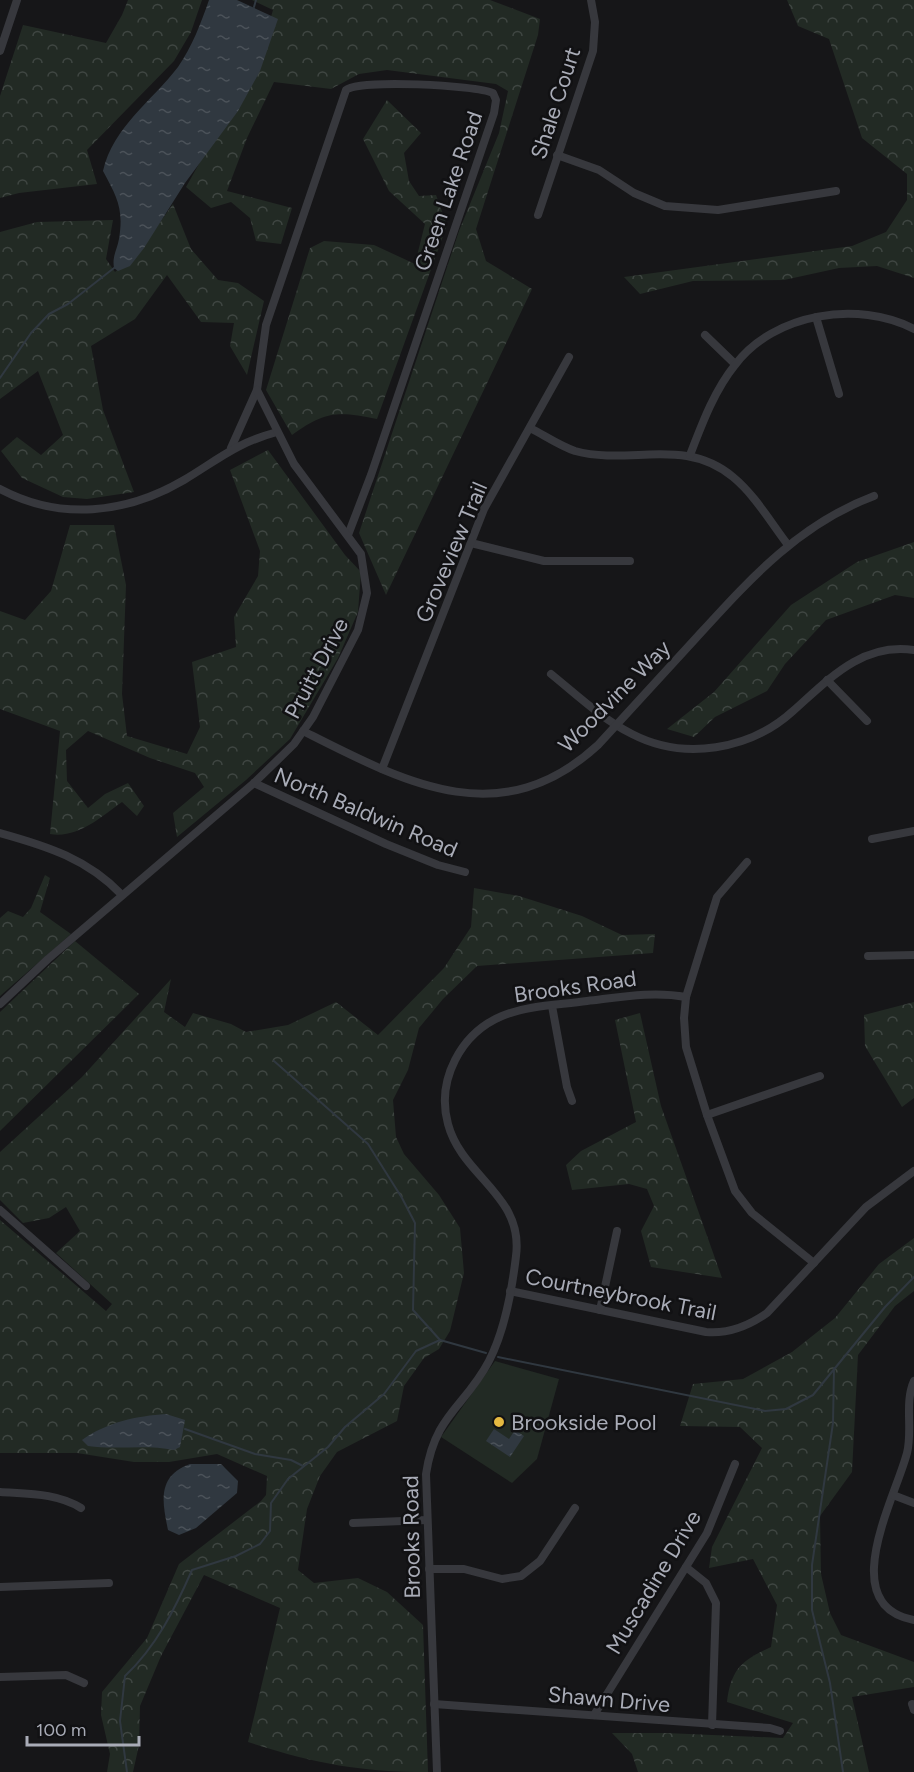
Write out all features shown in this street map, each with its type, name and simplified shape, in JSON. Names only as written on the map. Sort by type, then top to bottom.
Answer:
[{"type":"street","points":[[0,51],[17,0]]},
{"type":"street","name":"Shale Court","points":[[538,215],[592,51],[595,22],[591,0]]},
{"type":"street","name":"Green Lake Road","points":[[231,448],[257,390],[266,325],[346,90],[356,84],[383,84],[470,87],[493,93],[496,100],[494,113],[371,475],[348,535]]},
{"type":"street","points":[[557,154],[599,170],[634,193],[664,206],[718,210],[836,191]]},
{"type":"street","points":[[690,455],[717,392],[735,364],[771,335],[816,317],[862,315],[895,321],[914,329]]},
{"type":"street","points":[[816,317],[839,394]]},
{"type":"street","points":[[705,335],[735,364]]},
{"type":"street","name":"Groveview Trail","points":[[382,769],[484,510],[569,357]]},
{"type":"street","points":[[0,489],[28,502],[61,510],[116,507],[136,502],[181,482],[231,448],[277,432],[257,390]]},
{"type":"street","points":[[530,428],[574,450],[612,455],[690,455],[713,463],[733,477],[788,545]]},
{"type":"street","name":"Pruitt Drive","points":[[0,1004],[122,894],[254,783],[294,744],[332,682],[364,614],[365,571],[361,554],[307,485],[277,432]]},
{"type":"street","name":"Woodvine Way","points":[[303,731],[382,769],[441,791],[476,795],[510,792],[542,783],[570,767],[616,725],[742,588],[788,545],[842,508],[874,496]]},
{"type":"street","points":[[471,543],[544,561],[630,561]]},
{"type":"street","points":[[551,674],[632,735],[665,746],[706,748],[734,744],[772,727],[827,680],[856,660],[872,653],[914,650]]},
{"type":"street","points":[[827,680],[867,721]]},
{"type":"street","name":"North Baldwin Road","points":[[254,783],[386,844],[438,865],[465,872]]},
{"type":"street","points":[[873,839],[914,831]]},
{"type":"street","points":[[0,833],[35,842],[83,862],[105,876],[122,894]]},
{"type":"street","points":[[747,862],[717,897],[686,997],[686,1047],[730,1178],[743,1202],[764,1224],[814,1263]]},
{"type":"street","points":[[868,957],[914,955]]},
{"type":"street","name":"Brooks Road","points":[[437,1772],[426,1474],[433,1442],[445,1418],[489,1360],[500,1333],[517,1250],[515,1223],[499,1197],[466,1160],[452,1137],[446,1117],[446,1088],[458,1054],[480,1028],[504,1015],[552,1006],[645,994],[686,997]]},
{"type":"street","points":[[552,1006],[567,1087],[572,1101]]},
{"type":"street","points":[[707,1115],[820,1076]]},
{"type":"street","name":"Courtneybrook Trail","points":[[510,1291],[706,1332],[727,1331],[752,1322],[767,1313],[866,1207],[914,1171]]},
{"type":"street","points":[[0,1210],[86,1286]]},
{"type":"street","points":[[600,1310],[617,1231]]},
{"type":"street","points":[[914,1381],[910,1393],[909,1444],[878,1538],[876,1591],[889,1611],[914,1620]]},
{"type":"street","name":"Muscadine Drive","points":[[594,1715],[686,1567],[715,1515],[735,1464]]},
{"type":"street","points":[[0,1492],[52,1496],[69,1501],[81,1508]]},
{"type":"street","points":[[893,1495],[914,1503]]},
{"type":"street","points":[[429,1569],[464,1569],[502,1579],[521,1576],[540,1561],[575,1508]]},
{"type":"street","points":[[353,1523],[427,1520]]},
{"type":"street","points":[[686,1567],[706,1582],[716,1603],[712,1725]]},
{"type":"street","points":[[0,1587],[109,1583]]},
{"type":"street","points":[[0,1677],[66,1675],[84,1683]]},
{"type":"street","name":"Shawn Drive","points":[[434,1704],[770,1728],[780,1731]]},
{"type":"green space","points":[[128,0],[202,0],[191,32],[174,61],[87,150],[97,184],[19,193],[0,198],[0,96],[23,25],[106,43]]},
{"type":"green space","points":[[252,0],[490,0],[540,19],[538,35],[476,229],[486,261],[532,289],[386,595],[359,533],[459,231],[499,133],[508,91],[496,84],[387,70],[359,74],[331,89],[274,82],[247,138],[227,191],[292,208],[281,244],[256,241],[250,218],[231,202],[211,208],[186,187],[260,55],[273,10]]},
{"type":"green space","points":[[787,0],[914,0],[914,278],[877,266],[839,268],[784,280],[693,281],[640,294],[624,277],[852,246],[886,232],[907,200],[907,174],[862,138],[829,39],[798,26]]},
{"type":"green space","points":[[387,100],[421,133],[404,153],[409,181],[419,196],[436,195],[447,225],[377,419],[342,414],[332,415],[314,421],[292,435],[266,390],[310,248],[324,241],[374,245],[415,264],[425,224],[389,191],[363,139]]},
{"type":"green space","points":[[173,204],[191,249],[218,280],[238,283],[264,301],[247,375],[230,346],[234,323],[201,322],[167,275],[135,319],[91,346],[103,410],[134,492],[87,499],[63,497],[22,478],[1,451],[17,437],[41,455],[63,435],[38,371],[0,399],[0,232],[37,222],[113,220],[106,259],[115,272],[141,249]]},
{"type":"green space","points":[[268,450],[345,555],[361,572],[358,612],[338,658],[290,739],[246,780],[177,837],[173,813],[204,787],[195,773],[150,758],[88,731],[66,750],[67,781],[88,808],[105,794],[128,783],[144,806],[137,816],[122,802],[79,830],[60,835],[50,834],[60,731],[0,709],[0,611],[25,620],[51,591],[70,525],[114,525],[126,585],[122,694],[127,736],[187,754],[200,727],[192,662],[236,647],[234,617],[258,576],[260,551],[230,470]]},
{"type":"green space","points":[[914,542],[914,598],[895,595],[826,620],[785,664],[767,691],[715,717],[694,737],[667,729],[714,692],[791,605],[857,562]]},
{"type":"green space","points":[[45,875],[50,878],[40,912],[71,934],[0,996],[0,918],[8,911],[23,917],[31,908]]},
{"type":"green space","points":[[474,888],[519,896],[582,916],[622,935],[655,934],[653,953],[477,966],[443,999],[419,1028],[408,1070],[393,1100],[396,1137],[404,1154],[439,1195],[460,1228],[464,1273],[450,1331],[439,1349],[424,1358],[404,1386],[397,1421],[337,1452],[320,1476],[307,1509],[298,1570],[314,1583],[358,1578],[387,1592],[423,1625],[428,1772],[403,1772],[336,1765],[294,1756],[248,1742],[280,1608],[204,1575],[161,1656],[140,1706],[139,1745],[133,1772],[107,1772],[110,1754],[101,1715],[102,1692],[147,1638],[179,1564],[261,1501],[266,1495],[267,1476],[217,1454],[169,1462],[134,1462],[77,1453],[0,1453],[0,1220],[106,1311],[112,1304],[56,1253],[80,1231],[66,1207],[49,1218],[23,1223],[0,1200],[0,1152],[82,1077],[171,979],[164,1012],[185,1027],[193,1013],[231,1024],[246,1032],[288,1025],[336,1002],[378,1035],[444,968],[471,927]]},
{"type":"green space","points":[[75,941],[139,994],[0,1131],[0,1012]]},
{"type":"green space","points":[[914,1002],[914,1098],[902,1107],[865,1046],[864,1015]]},
{"type":"green space","points":[[640,1013],[661,1106],[722,1278],[651,1267],[641,1231],[654,1206],[647,1189],[629,1184],[572,1190],[566,1165],[581,1151],[636,1122],[615,1020]]},
{"type":"green space","points":[[914,1238],[914,1291],[895,1306],[858,1355],[852,1472],[820,1516],[821,1574],[830,1613],[841,1635],[914,1662],[914,1687],[852,1697],[869,1772],[638,1772],[632,1754],[612,1733],[783,1738],[793,1723],[727,1702],[731,1681],[740,1667],[752,1656],[771,1647],[777,1605],[753,1559],[709,1568],[712,1547],[762,1448],[740,1427],[680,1426],[693,1384],[743,1379],[792,1352],[835,1318],[879,1264]]},
{"type":"green space","name":"Brookside Pool","points":[[495,1361],[559,1379],[537,1459],[512,1483],[441,1437]]},
{"type":"water","points":[[209,0],[237,0],[278,19],[260,71],[238,111],[185,183],[144,248],[130,266],[118,271],[114,268],[114,260],[121,219],[116,196],[103,171],[108,155],[134,115],[178,67],[196,35]]},
{"type":"water","points":[[166,1414],[185,1420],[180,1447],[174,1450],[153,1447],[88,1446],[82,1440],[122,1421]]},
{"type":"water","points":[[494,1429],[509,1439],[515,1430],[524,1436],[510,1457],[486,1441]]},
{"type":"water","points":[[190,1464],[221,1464],[238,1481],[237,1493],[196,1528],[179,1535],[168,1530],[164,1509],[164,1491],[172,1475]]},
{"type":"waterway","points":[[254,7],[256,0]]},
{"type":"waterway","points":[[0,378],[31,333],[49,314],[68,304],[114,268]]},
{"type":"waterway","points":[[274,1061],[368,1144],[402,1198],[415,1223],[413,1310],[440,1340],[486,1353]]},
{"type":"waterway","points":[[498,1357],[765,1411],[786,1409],[813,1395],[885,1307],[914,1277]]},
{"type":"waterway","points":[[127,1772],[120,1721],[125,1676],[146,1653],[164,1627],[192,1570],[236,1556],[260,1544],[270,1531],[271,1503],[288,1479],[328,1447],[345,1427],[384,1394],[416,1351],[440,1340]]},
{"type":"waterway","points":[[834,1368],[833,1423],[812,1565],[812,1610],[830,1683],[843,1772]]},
{"type":"waterway","points":[[185,1429],[255,1454],[291,1460],[303,1466]]},
{"type":"place","name":"Brookside Pool","points":[[499,1422]]}]
